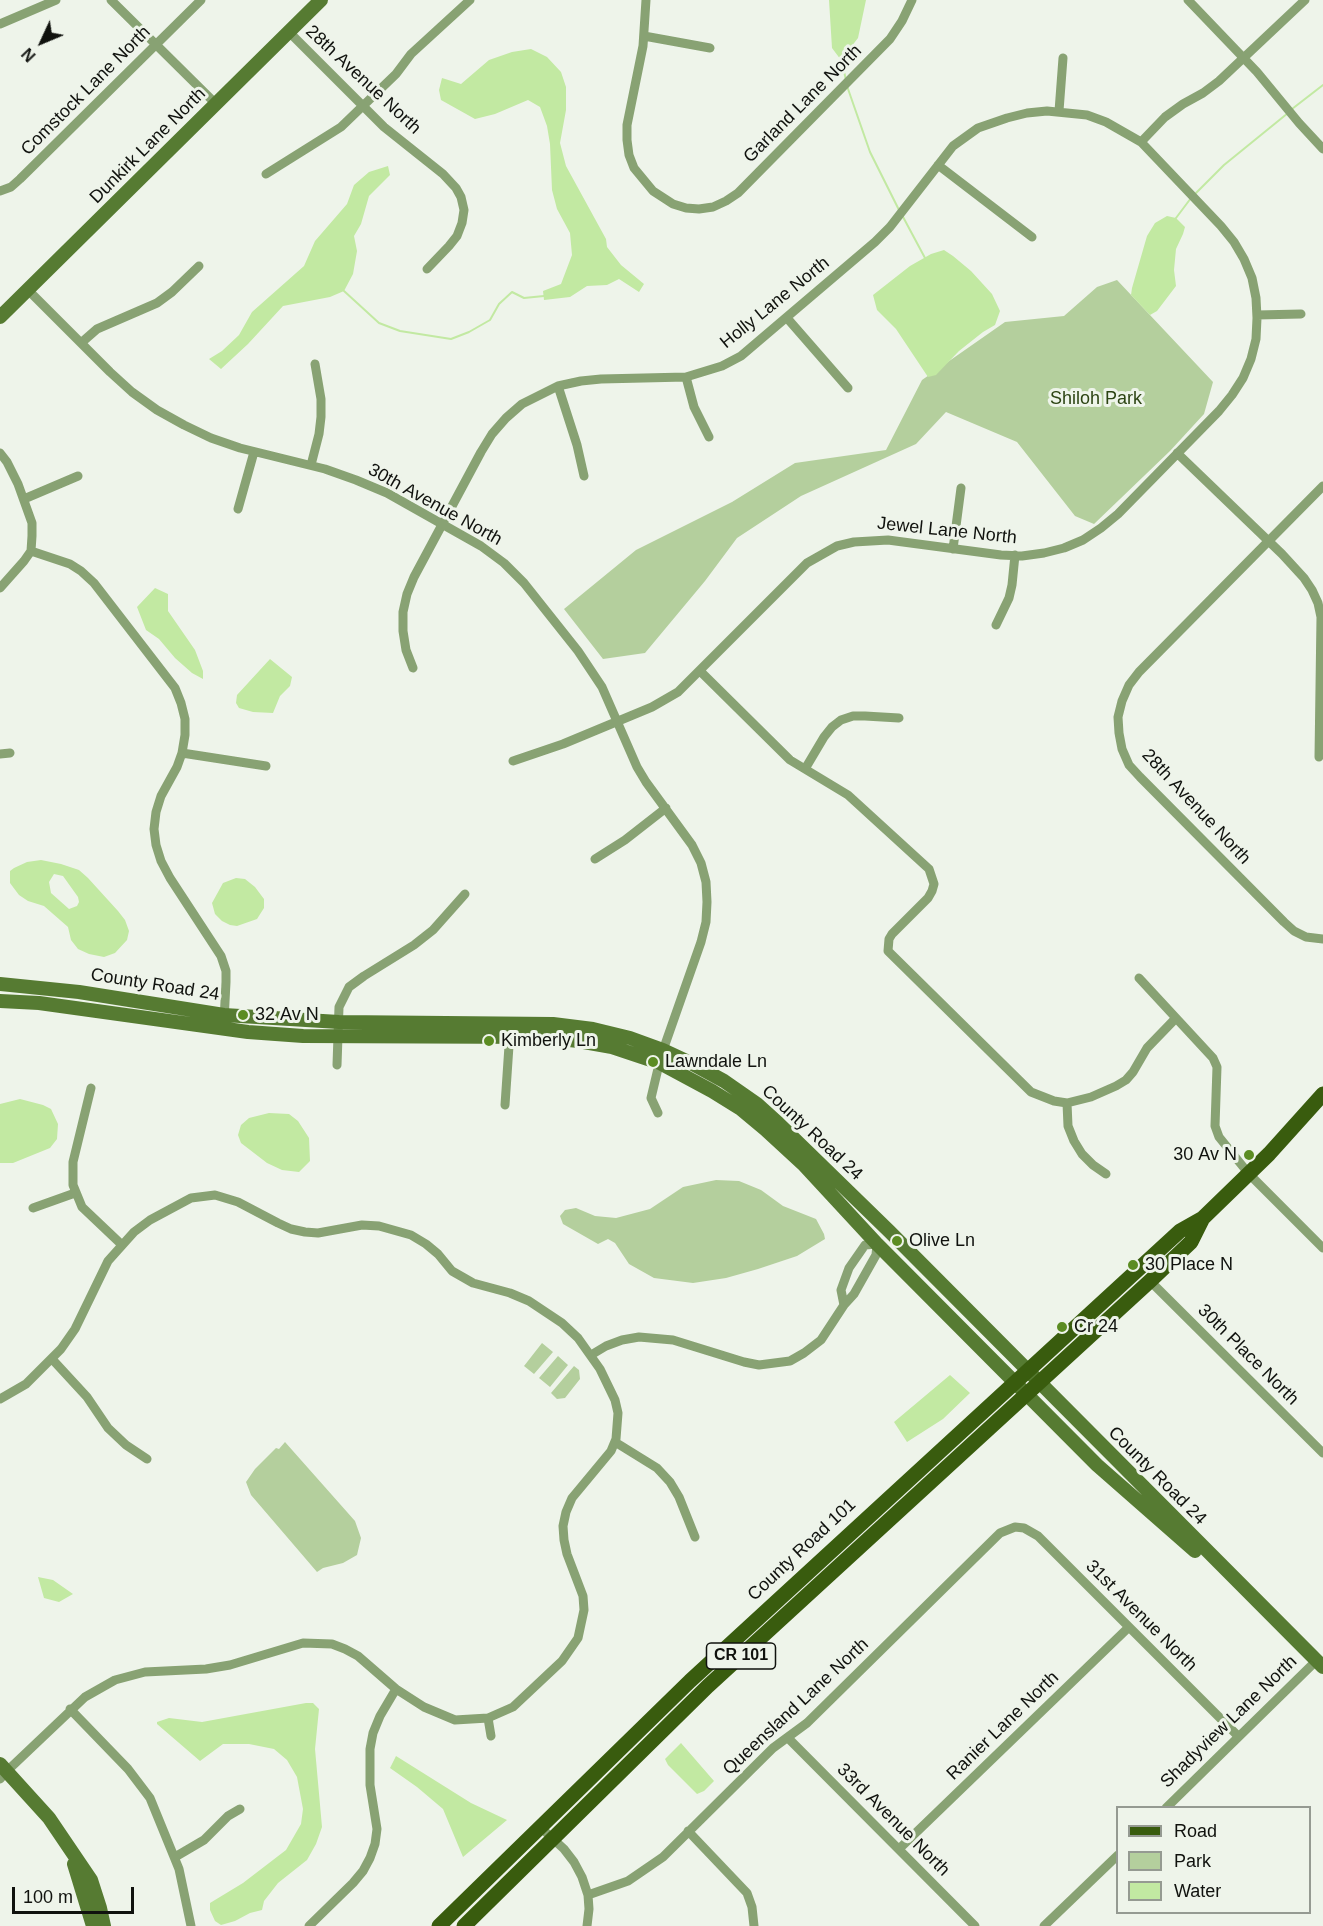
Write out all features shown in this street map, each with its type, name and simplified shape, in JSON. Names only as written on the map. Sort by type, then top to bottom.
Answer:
[{"type":"main road","name":"County Road 101","points":[[439,1926],[690,1681],[1180,1231],[1203,1218],[1249,1174],[1323,1094]]},
{"type":"main road","name":"County Road 101","points":[[464,1926],[708,1686],[1191,1242],[1203,1218]]},
{"type":"street","points":[[0,24],[56,0]]},
{"type":"street","points":[[111,0],[216,104]]},
{"type":"street","name":"Comstock Lane North","points":[[0,191],[11,187],[20,179],[201,0]]},
{"type":"street","name":"Dunkirk Lane North","points":[[0,317],[321,0]]},
{"type":"street","points":[[266,174],[329,136],[364,106],[396,74],[411,54],[470,0]]},
{"type":"street","points":[[646,0],[644,36],[710,48]]},
{"type":"street","name":"Garland Lane North","points":[[644,36],[627,125],[629,155],[634,168],[653,191],[674,204],[699,209],[713,207],[738,193],[890,39],[912,0]]},
{"type":"street","points":[[1188,0],[1244,57],[1323,149]]},
{"type":"street","points":[[1141,142],[1165,117],[1211,88],[1305,0]]},
{"type":"street","name":"28th Avenue North","points":[[289,32],[384,127],[443,174],[456,188],[464,210],[462,223],[457,236],[427,269]]},
{"type":"street","points":[[1059,111],[1063,58]]},
{"type":"street","name":"Holly Lane North","points":[[413,668],[402,631],[406,594],[481,452],[499,426],[522,404],[558,386],[591,380],[686,377],[722,366],[741,356],[875,242],[890,227],[953,146],[978,128],[1027,113],[1059,111],[1087,115],[1107,122],[1141,142]]},
{"type":"street","name":"Jewel Lane North","points":[[513,761],[564,744],[617,722],[678,692],[807,563],[837,546],[871,540],[1014,555],[1044,553],[1083,540],[1118,514],[1232,395],[1243,378],[1256,339],[1257,315],[1252,278],[1244,259],[1221,226],[1141,142]]},
{"type":"street","points":[[938,165],[1032,237]]},
{"type":"street","points":[[81,343],[97,329],[157,303],[199,266]]},
{"type":"street","name":"30th Avenue North","points":[[28,290],[117,378],[157,410],[211,438],[357,480],[387,493],[481,546],[504,563],[524,583],[591,668],[602,687],[641,775],[692,845],[701,863],[706,882],[706,922],[701,942],[661,1056],[651,1098],[658,1113]]},
{"type":"street","points":[[1257,315],[1300,314]]},
{"type":"street","points":[[787,318],[848,388]]},
{"type":"street","points":[[311,465],[321,417],[321,399],[315,364]]},
{"type":"street","points":[[686,377],[694,407],[709,437]]},
{"type":"street","points":[[558,386],[577,445],[584,476]]},
{"type":"street","points":[[238,509],[254,452]]},
{"type":"street","points":[[0,453],[7,462],[24,499],[32,523],[31,551],[0,588]]},
{"type":"street","points":[[1178,453],[1304,578],[1318,603],[1322,631],[1319,757]]},
{"type":"street","points":[[24,499],[78,476]]},
{"type":"street","name":"28th Avenue North","points":[[1323,486],[1139,672],[1129,685],[1118,717],[1119,733],[1126,757],[1140,777],[1294,931],[1306,937],[1323,939]]},
{"type":"street","points":[[953,549],[961,488]]},
{"type":"street","points":[[31,551],[70,564],[94,583],[175,688],[185,719],[182,753],[156,812],[154,830],[156,845],[166,869],[221,956],[226,971],[224,1029]]},
{"type":"street","points":[[996,625],[1009,598],[1014,555]]},
{"type":"street","points":[[700,671],[785,756],[848,795],[929,869],[934,884],[928,898],[892,934],[888,951],[1022,1084],[1042,1098],[1054,1101],[1066,1102],[1091,1097],[1126,1080],[1147,1048],[1176,1018]]},
{"type":"street","points":[[805,769],[824,737],[841,720],[853,716],[899,718]]},
{"type":"street","points":[[182,753],[266,766]]},
{"type":"street","points":[[595,860],[666,808]]},
{"type":"street","points":[[337,1065],[339,1007],[349,987],[414,945],[438,924],[465,894]]},
{"type":"street","points":[[1139,978],[1213,1058],[1216,1067],[1215,1126],[1219,1137],[1249,1174],[1323,1248]]},
{"type":"street","name":"County Road 24","points":[[0,984],[79,992],[224,1015],[510,1030]]},
{"type":"street","name":"County Road 24","points":[[0,1002],[39,1003],[224,1029],[338,1037],[510,1030],[546,1023],[593,1029],[630,1038],[741,1109],[765,1129],[806,1167],[878,1244],[1097,1465],[1320,1664]]},
{"type":"street","points":[[505,1105],[510,1030]]},
{"type":"street","name":"County Road 24","points":[[661,1056],[724,1081],[757,1104],[778,1123],[890,1232],[1320,1664]]},
{"type":"street","points":[[91,1088],[73,1162],[75,1193],[82,1208],[121,1244]]},
{"type":"street","points":[[1066,1102],[1068,1126],[1074,1141],[1093,1166],[1106,1174]]},
{"type":"street","points":[[33,1208],[75,1193]]},
{"type":"street","points":[[0,1399],[26,1384],[52,1359],[75,1329],[108,1261],[121,1244],[150,1220],[191,1198],[203,1195],[227,1197],[291,1229],[305,1232],[318,1233],[362,1226],[379,1226],[411,1235],[438,1254],[452,1270],[473,1282],[529,1301],[562,1323],[578,1338],[600,1369],[615,1400],[618,1413],[615,1442],[603,1462],[572,1498],[563,1526],[564,1540],[583,1596],[584,1610],[578,1638],[562,1661],[513,1707],[488,1718],[455,1720],[424,1707],[396,1689],[358,1656],[345,1649],[332,1644],[303,1643],[230,1665],[206,1669],[131,1674],[99,1687],[85,1696],[2,1771],[49,1818],[68,1845],[91,1880],[104,1926]]},
{"type":"street","points":[[591,1355],[606,1346],[639,1336],[673,1340],[759,1365],[790,1361],[821,1340],[854,1294],[876,1255],[878,1244],[890,1232]]},
{"type":"street","points":[[844,1305],[840,1290],[849,1268],[865,1245],[878,1244]]},
{"type":"street","name":"30th Place North","points":[[1150,1281],[1323,1453]]},
{"type":"street","points":[[52,1359],[87,1397],[108,1428],[121,1441],[147,1459]]},
{"type":"street","points":[[615,1442],[650,1463],[670,1482],[680,1497],[695,1537]]},
{"type":"street","name":"31st Avenue North","points":[[1015,1527],[1024,1528],[1038,1536],[1238,1736]]},
{"type":"street","name":"Queensland Lane North","points":[[588,1895],[628,1881],[663,1857],[774,1748],[807,1723],[1000,1533],[1015,1527]]},
{"type":"street","name":"Ranier Lane North","points":[[899,1849],[1129,1627]]},
{"type":"street","name":"Shadyview Lane North","points":[[1168,1806],[1238,1736],[1320,1664]]},
{"type":"street","points":[[309,1926],[363,1871],[370,1858],[377,1835],[370,1785],[370,1749],[373,1732],[396,1689]]},
{"type":"street","points":[[70,1709],[140,1783],[158,1815],[175,1857],[186,1895],[191,1926]]},
{"type":"street","points":[[488,1718],[491,1736]]},
{"type":"street","name":"33rd Avenue North","points":[[788,1738],[975,1926]]},
{"type":"street","points":[[175,1857],[204,1840],[228,1816],[240,1809]]},
{"type":"street","points":[[540,1827],[564,1850],[582,1877],[588,1895],[587,1926]]},
{"type":"street","points":[[688,1831],[747,1893],[752,1907],[754,1926]]},
{"type":"street","points":[[377,1835],[388,1836]]},
{"type":"street","points":[[68,1845],[93,1926]]},
{"type":"street","points":[[1044,1926],[1116,1856]]},
{"type":"green space","name":"Shiloh Park","points":[[1117,280],[1213,382],[1204,414],[1170,451],[1094,524],[1075,516],[1017,442],[946,412],[916,444],[801,496],[737,538],[705,581],[645,653],[603,659],[564,609],[636,550],[732,502],[795,463],[886,450],[922,380],[1005,322],[1064,316],[1097,287]]},
{"type":"green space","points":[[716,1180],[739,1181],[761,1190],[783,1206],[816,1219],[825,1239],[797,1256],[758,1269],[726,1278],[693,1283],[654,1278],[629,1264],[615,1243],[608,1239],[598,1244],[563,1224],[560,1216],[565,1210],[576,1208],[595,1216],[616,1218],[650,1209],[683,1187]]},
{"type":"green space","points":[[542,1343],[553,1352],[534,1374],[524,1366]]},
{"type":"green space","points":[[558,1356],[568,1365],[550,1387],[539,1378]]},
{"type":"green space","points":[[574,1366],[579,1370],[580,1379],[565,1398],[557,1399],[551,1393]]},
{"type":"green space","points":[[285,1442],[355,1521],[361,1538],[357,1555],[343,1563],[323,1568],[317,1572],[251,1495],[246,1482],[255,1469]]},
{"type":"water","points":[[829,0],[866,0],[858,38],[841,60],[832,48]]},
{"type":"water","points":[[531,49],[547,57],[561,72],[566,87],[566,110],[560,143],[566,166],[606,239],[607,247],[621,265],[644,284],[639,292],[619,279],[607,285],[587,286],[570,297],[544,300],[543,291],[561,284],[572,255],[570,233],[557,209],[552,190],[550,144],[547,126],[540,107],[528,100],[495,114],[475,119],[441,100],[439,90],[442,78],[461,84],[489,60],[512,52]]},
{"type":"water","points":[[388,166],[390,175],[369,196],[361,224],[354,236],[357,251],[353,274],[344,291],[330,297],[283,306],[221,369],[209,359],[222,351],[239,335],[252,312],[304,266],[315,241],[347,204],[354,185],[369,172]]},
{"type":"water","points":[[1167,216],[1176,218],[1185,227],[1176,249],[1174,270],[1176,286],[1157,311],[1150,315],[1131,295],[1132,288],[1147,236],[1155,223]]},
{"type":"water","points":[[944,250],[971,271],[992,294],[1000,311],[995,325],[959,351],[936,375],[928,377],[896,329],[877,310],[873,295],[910,266],[931,254]]},
{"type":"water","points":[[155,588],[168,594],[168,611],[195,650],[203,671],[203,679],[192,673],[159,639],[146,630],[137,607]]},
{"type":"water","points":[[270,659],[292,677],[290,686],[280,696],[273,713],[253,712],[239,708],[236,703],[237,695]]},
{"type":"water","points":[[41,860],[79,870],[125,920],[129,931],[127,940],[115,953],[104,957],[78,949],[71,940],[68,927],[44,906],[28,901],[19,895],[10,883],[10,871],[27,862]],"holes":[[[54,874],[63,876],[79,902],[77,906],[69,909],[51,893],[49,882]]]},
{"type":"water","points":[[236,878],[245,879],[264,899],[264,908],[257,919],[237,926],[222,921],[215,914],[212,903],[223,883]]},
{"type":"water","points":[[20,1099],[51,1109],[58,1124],[57,1139],[50,1148],[13,1163],[0,1163],[0,1104]]},
{"type":"water","points":[[269,1113],[289,1114],[298,1121],[309,1138],[310,1161],[299,1172],[282,1170],[267,1163],[241,1143],[238,1135],[241,1125],[249,1118]]},
{"type":"water","points":[[950,1375],[970,1393],[943,1419],[907,1442],[894,1422]]},
{"type":"water","points":[[38,1577],[53,1580],[73,1594],[59,1602],[44,1598]]},
{"type":"water","points":[[313,1703],[319,1709],[315,1749],[322,1827],[316,1844],[307,1860],[278,1883],[264,1901],[262,1910],[221,1925],[215,1921],[210,1910],[210,1903],[243,1883],[286,1850],[301,1824],[303,1809],[297,1777],[287,1760],[274,1749],[249,1744],[223,1744],[200,1761],[157,1722],[169,1718],[202,1722]]},
{"type":"water","points":[[681,1743],[714,1781],[704,1791],[697,1794],[668,1765],[665,1759]]},
{"type":"water","points":[[396,1756],[471,1803],[507,1820],[463,1857],[443,1809],[390,1768]]},
{"type":"waterway","points":[[841,59],[846,80]]},
{"type":"waterway","points":[[1292,109],[1323,85]]},
{"type":"waterway","points":[[847,86],[870,152],[899,210]]},
{"type":"waterway","points":[[1195,194],[1224,165],[1288,113]]},
{"type":"waterway","points":[[1176,218],[1191,198]]},
{"type":"waterway","points":[[902,215],[925,258]]},
{"type":"waterway","points":[[344,291],[379,323],[400,331],[451,339],[490,320],[499,304],[512,292],[524,298],[544,296]]},
{"type":"place","name":"32 Av N","points":[[243,1015]]},
{"type":"place","name":"Kimberly Ln","points":[[489,1041]]},
{"type":"place","name":"Lawndale Ln","points":[[653,1062]]},
{"type":"place","name":"30 Av N","points":[[1249,1155]]},
{"type":"place","name":"Olive Ln","points":[[897,1241]]},
{"type":"place","name":"30 Place N","points":[[1133,1265]]},
{"type":"place","name":"Cr 24","points":[[1062,1327]]}]
